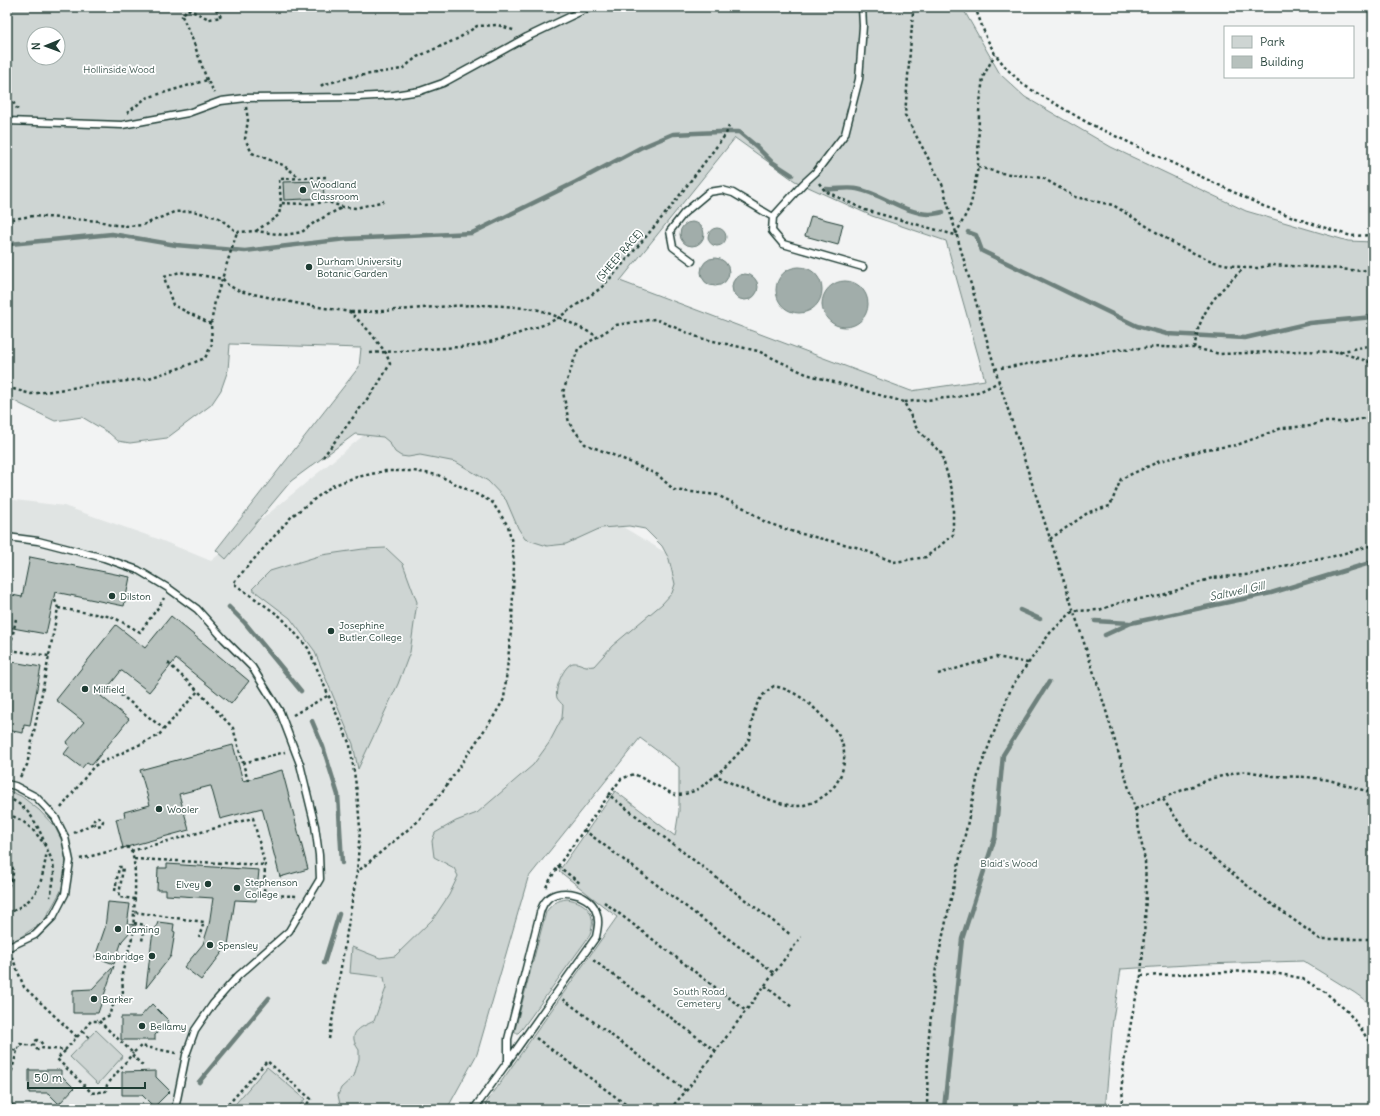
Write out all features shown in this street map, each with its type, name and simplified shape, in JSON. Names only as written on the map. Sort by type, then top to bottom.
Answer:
[{"type":"lane","points":[[7,121],[122,125],[188,113],[221,101],[246,98],[312,98],[394,95],[420,91],[444,83],[527,37],[566,17],[590,7]]},
{"type":"lane","points":[[862,7],[863,26],[859,79],[845,134],[816,172],[773,217],[772,232],[783,244],[863,267]]},
{"type":"lane","points":[[692,261],[673,247],[670,231],[684,213],[709,192],[722,190],[733,193],[773,217]]},
{"type":"lane","points":[[9,537],[38,541],[104,558],[138,570],[168,588],[196,609],[252,667],[283,719],[300,764],[315,826],[319,855],[320,879],[289,931],[238,976],[213,1004],[195,1030],[186,1055],[175,1109]]},
{"type":"lane","points":[[7,784],[36,797],[55,817],[65,837],[70,861],[66,894],[53,916],[35,934],[7,948]]},
{"type":"lane","points":[[474,1109],[508,1062],[596,937],[599,922],[596,909],[590,900],[577,894],[565,893],[554,895],[545,902],[539,917],[508,1039],[508,1062]]},
{"type":"lane","points":[[7,1107],[13,1109]]},
{"type":"path","points":[[215,7],[221,17],[210,20],[187,10],[182,16],[192,38],[207,80],[221,101]]},
{"type":"path","points":[[912,7],[914,12],[905,115],[942,184],[955,235],[999,382],[1104,704],[1135,809],[1145,861],[1146,890],[1141,976],[1125,1056],[1122,1081],[1123,1109]]},
{"type":"path","points":[[975,7],[986,37],[995,54],[1008,70],[1025,86],[1088,123],[1263,206],[1351,236],[1373,235]]},
{"type":"path","points":[[312,98],[322,85],[351,77],[402,69],[417,57],[459,38],[477,26],[498,25],[514,30],[527,37]]},
{"type":"path","points":[[955,235],[971,204],[978,168],[979,112],[983,77],[995,54]]},
{"type":"path","points":[[122,125],[127,112],[146,98],[207,80]]},
{"type":"path","points":[[248,120],[245,139],[252,153],[283,165],[301,179]]},
{"type":"path","name":"(SHEEP RACE)","points":[[370,353],[474,346],[505,338],[546,324],[558,318],[600,288],[617,271],[670,208],[726,134],[729,126]]},
{"type":"path","points":[[978,168],[1044,178],[1075,197],[1113,205],[1180,247],[1214,262],[1245,268],[1258,268],[1271,265],[1361,271],[1373,268]]},
{"type":"path","points":[[816,172],[818,182],[825,191],[866,210],[955,235]]},
{"type":"path","points":[[256,231],[279,215],[281,203],[279,179],[326,177]]},
{"type":"path","points":[[281,203],[306,204],[328,202],[343,207],[356,208],[384,201]]},
{"type":"path","points":[[7,222],[12,219],[33,216],[99,222],[115,225],[135,225],[149,223],[174,212],[193,211],[219,218],[237,232],[256,231],[284,235],[302,232],[315,222],[343,207]]},
{"type":"path","points":[[7,389],[13,389],[31,394],[98,384],[146,379],[205,358],[212,344],[211,324],[215,301],[237,232]]},
{"type":"path","points":[[1194,348],[1199,325],[1210,302],[1245,268]]},
{"type":"path","points":[[211,324],[173,305],[164,277],[180,272],[223,279],[228,285],[239,291],[300,304],[350,312],[381,312],[460,306],[501,306],[538,310],[598,336]]},
{"type":"path","points":[[323,458],[377,386],[390,364],[386,353],[369,331],[350,312]]},
{"type":"path","points":[[904,402],[917,429],[941,453],[953,493],[953,534],[926,557],[894,562],[856,547],[794,532],[765,522],[744,508],[717,495],[674,490],[658,475],[585,444],[569,423],[564,392],[578,349],[616,325],[655,319],[700,338],[758,351],[806,374],[904,402],[958,397],[981,392],[999,382]]},
{"type":"path","points":[[995,369],[1122,349],[1163,347],[1194,348],[1220,354],[1299,351],[1338,352],[1373,345]]},
{"type":"path","points":[[1338,352],[1373,363]]},
{"type":"path","points":[[1050,539],[1089,512],[1110,506],[1121,479],[1160,461],[1207,449],[1237,445],[1282,428],[1310,426],[1322,422],[1343,422],[1373,417]]},
{"type":"path","points":[[329,1039],[357,872],[360,828],[357,792],[350,745],[308,648],[281,617],[233,583],[292,516],[332,486],[353,478],[385,471],[413,471],[438,475],[492,502],[508,526],[512,543],[513,557],[512,621],[504,699],[442,792],[417,822],[357,872]]},
{"type":"path","points":[[7,563],[9,537]]},
{"type":"path","points":[[927,1109],[928,1045],[936,967],[979,771],[1012,686],[1050,633],[1073,611],[1099,610],[1125,601],[1160,596],[1212,578],[1255,574],[1296,563],[1327,558],[1373,545]]},
{"type":"path","points":[[58,608],[113,617],[140,632],[160,605],[168,588]]},
{"type":"path","points":[[14,786],[27,765],[58,608],[55,600]]},
{"type":"path","points":[[7,663],[16,619]]},
{"type":"path","points":[[10,650],[49,656]]},
{"type":"path","points":[[938,674],[996,657],[1028,663]]},
{"type":"path","points":[[168,663],[198,691],[233,728],[248,781]]},
{"type":"path","points":[[545,902],[544,891],[558,866],[621,780],[634,774],[675,796],[696,790],[715,775],[746,745],[750,737],[757,702],[765,692],[774,686],[786,688],[810,703],[835,730],[843,745],[845,761],[842,774],[833,788],[821,799],[810,803],[796,806],[777,802],[715,775]]},
{"type":"path","points":[[111,687],[164,730]]},
{"type":"path","points":[[55,817],[94,766],[158,736],[198,691]]},
{"type":"path","points":[[283,719],[329,695]]},
{"type":"path","points":[[243,763],[294,749]]},
{"type":"path","points":[[1135,809],[1213,778],[1246,771],[1274,776],[1307,777],[1329,780],[1373,793]]},
{"type":"path","points":[[609,795],[791,935]]},
{"type":"path","points":[[7,798],[26,809],[40,828],[54,871],[51,895],[48,901]]},
{"type":"path","points":[[1163,799],[1191,840],[1259,895],[1320,938],[1373,939]]},
{"type":"path","points":[[7,815],[13,816],[25,823],[35,832],[48,849],[43,877],[32,899],[7,914]]},
{"type":"path","points":[[131,851],[253,818],[266,865],[264,895],[311,896]]},
{"type":"path","points":[[65,837],[94,823]]},
{"type":"path","points":[[584,830],[774,973]]},
{"type":"path","points":[[70,861],[127,847],[131,851],[134,859],[134,923],[133,934],[122,974],[123,994],[110,1008],[110,1015],[99,1021],[91,1021],[57,1059],[92,1093],[106,1091],[107,1085],[132,1054],[142,1046],[186,1055]]},
{"type":"path","points":[[7,868],[8,858]]},
{"type":"path","points":[[7,888],[13,877],[13,868],[8,858]]},
{"type":"path","points":[[134,859],[266,865]]},
{"type":"path","points":[[558,866],[583,886]]},
{"type":"path","points":[[115,891],[119,867],[123,868],[119,897],[135,899]]},
{"type":"path","points":[[602,900],[746,1011]]},
{"type":"path","points":[[134,912],[204,922],[199,937]]},
{"type":"path","points":[[134,923],[145,925],[142,941]]},
{"type":"path","points":[[670,1109],[686,1091],[801,938]]},
{"type":"path","points":[[7,948],[24,987],[77,1037]]},
{"type":"path","points":[[584,953],[716,1051]]},
{"type":"path","points":[[1141,976],[1248,971],[1274,973],[1301,978],[1325,992],[1347,1010],[1362,1030],[1373,1050]]},
{"type":"path","points":[[766,986],[792,1007]]},
{"type":"path","points":[[556,994],[686,1091]]},
{"type":"path","points":[[99,1021],[144,1067]]},
{"type":"path","points":[[82,1031],[89,1037]]},
{"type":"path","points":[[528,1032],[632,1109]]},
{"type":"path","points":[[33,1046],[34,1042],[38,1040],[42,1043],[42,1048]]},
{"type":"path","points":[[7,1089],[20,1044],[33,1046],[36,1050],[42,1048],[65,1050]]},
{"type":"path","points":[[7,1048],[17,1051]]},
{"type":"path","points":[[224,1109],[267,1061],[311,1099],[303,1109]]},
{"type":"shaded area","points":[[692,222],[701,225],[704,234],[701,243],[692,246],[683,243],[680,234],[683,225]]},
{"type":"shaded area","points":[[717,228],[723,231],[726,237],[723,243],[717,246],[711,243],[708,237],[711,231]]},
{"type":"shaded area","points":[[715,258],[725,262],[729,272],[725,282],[715,286],[705,282],[701,272],[705,262]]},
{"type":"shaded area","points":[[799,267],[812,271],[818,277],[822,290],[818,303],[812,309],[799,313],[786,309],[780,303],[776,290],[780,277],[786,271]]},
{"type":"shaded area","points":[[745,274],[754,278],[758,287],[754,296],[745,300],[736,296],[732,287],[736,278]]},
{"type":"shaded area","points":[[845,281],[858,285],[864,291],[868,304],[864,317],[858,323],[845,327],[832,323],[826,317],[822,304],[826,291],[832,285]]},
{"type":"shaded area","points":[[409,398],[696,571],[365,1109],[7,1109],[7,499],[64,506],[158,539],[211,561]]},
{"type":"green space","points":[[7,7],[962,7],[1000,74],[1025,97],[1111,147],[1246,211],[1348,241],[1373,242],[1373,1006],[1355,993],[1303,961],[1204,964],[1121,969],[1113,1019],[1106,1099],[1107,1109],[482,1109],[617,917],[559,871],[615,791],[675,836],[679,811],[679,767],[640,738],[528,878],[477,1054],[447,1109],[341,1109],[338,1095],[341,1088],[354,1076],[359,1059],[359,1050],[355,1044],[354,1035],[356,1031],[374,1021],[386,988],[384,977],[350,973],[352,947],[380,958],[395,956],[433,919],[449,895],[458,876],[454,868],[434,857],[432,841],[435,833],[456,821],[477,813],[533,765],[549,743],[562,718],[563,705],[557,699],[556,694],[558,683],[566,668],[573,663],[594,666],[612,646],[662,604],[672,593],[675,584],[669,559],[662,546],[645,529],[629,526],[601,528],[566,544],[547,546],[525,539],[518,528],[506,500],[488,481],[456,462],[420,455],[408,457],[401,456],[395,452],[389,442],[383,437],[355,434],[291,481],[226,559],[216,550],[359,367],[361,348],[230,344],[228,370],[221,390],[211,405],[167,438],[130,443],[118,441],[109,433],[82,417],[55,421],[7,397]],"holes":[[[735,138],[795,181],[872,216],[946,241],[985,380],[911,391],[620,281]]]},
{"type":"green space","points":[[386,548],[403,564],[417,602],[410,652],[398,684],[358,769],[353,744],[314,650],[290,618],[252,589],[270,571],[322,555],[363,549]]},
{"type":"green space","points":[[7,790],[21,796],[39,810],[55,827],[64,845],[66,864],[62,889],[44,921],[12,943],[7,944]]},
{"type":"green space","points":[[567,899],[580,903],[589,911],[592,921],[590,935],[522,1029],[518,1033],[515,1033],[546,912],[555,903],[560,900]]},
{"type":"green space","points":[[96,1030],[123,1056],[98,1084],[70,1057]]},
{"type":"green space","points":[[267,1067],[305,1099],[297,1109],[231,1109]]},
{"type":"building","name":"Woodland Classroom","points":[[323,181],[324,198],[284,200],[283,182]]},
{"type":"building","points":[[811,216],[843,224],[838,245],[805,236]]},
{"type":"building","name":"Dilston","points":[[30,557],[130,577],[124,606],[55,592],[46,634],[7,627],[7,594],[22,597]]},
{"type":"building","name":"Milfield","points":[[171,616],[249,681],[231,704],[176,659],[149,692],[121,671],[101,696],[129,719],[92,765],[87,762],[82,768],[64,754],[70,746],[66,743],[84,722],[56,700],[116,625],[145,648]]},
{"type":"building","points":[[7,661],[41,667],[30,726],[24,725],[23,733],[7,730]]},
{"type":"building","name":"Wooler","points":[[233,745],[243,781],[282,770],[308,869],[280,877],[262,808],[220,819],[211,786],[179,794],[189,830],[123,848],[116,819],[125,817],[124,812],[150,805],[140,770]]},
{"type":"building","name":"Elvey","points":[[167,864],[259,870],[256,901],[235,900],[228,945],[201,980],[184,967],[203,944],[209,925],[213,898],[166,895],[166,890],[157,890],[158,868],[167,868]]},
{"type":"building","name":"Laming","points":[[108,902],[130,904],[127,925],[137,924],[122,941],[114,964],[95,957],[105,928]]},
{"type":"building","name":"Bainbridge","points":[[158,922],[174,924],[173,931],[175,932],[171,956],[146,988],[152,938]]},
{"type":"building","name":"Barker","points":[[114,966],[98,1013],[73,1013],[73,990],[92,989]]},
{"type":"building","name":"Bellamy","points":[[152,1004],[169,1021],[155,1035],[155,1040],[121,1040],[121,1017],[140,1017]]},
{"type":"building","points":[[29,1070],[61,1070],[61,1075],[74,1088],[59,1104],[48,1093],[29,1093]]},
{"type":"building","points":[[156,1071],[156,1077],[170,1091],[154,1107],[142,1095],[122,1095],[122,1072]]},
{"type":"waterway","points":[[7,246],[10,244],[112,234],[176,245],[245,251],[346,239],[472,233],[576,182],[640,148],[673,134],[739,132],[772,162],[792,175]]},
{"type":"waterway","points":[[826,189],[857,189],[866,191],[911,211],[930,214],[943,212]]},
{"type":"waterway","points":[[968,232],[976,235],[982,251],[1137,326],[1167,334],[1245,338],[1310,323],[1373,317]]},
{"type":"waterway","name":"Saltwell Gill","points":[[1105,635],[1131,623],[1271,593],[1373,562]]},
{"type":"waterway","points":[[229,607],[245,623],[301,691]]},
{"type":"waterway","points":[[1020,610],[1040,619]]},
{"type":"waterway","points":[[1095,621],[1129,623]]},
{"type":"waterway","points":[[944,1109],[962,939],[995,837],[1003,755],[1049,682]]},
{"type":"waterway","points":[[312,721],[323,747],[338,795],[342,863]]},
{"type":"waterway","points":[[324,963],[339,914]]},
{"type":"waterway","points":[[199,1082],[269,998]]},
{"type":"place","name":"Woodland Classroom","points":[[303,190]]},
{"type":"place","name":"Durham University Botanic Garden","points":[[309,267]]},
{"type":"place","name":"Dilston","points":[[112,596]]},
{"type":"place","name":"Josephine Butler College","points":[[331,631]]},
{"type":"place","name":"Milfield","points":[[85,689]]},
{"type":"place","name":"Wooler","points":[[159,809]]},
{"type":"place","name":"Elvey","points":[[208,884]]},
{"type":"place","name":"Stephenson College","points":[[237,888]]},
{"type":"place","name":"Laming","points":[[118,929]]},
{"type":"place","name":"Spensley","points":[[210,945]]},
{"type":"place","name":"Bainbridge","points":[[152,956]]},
{"type":"place","name":"Barker","points":[[94,999]]},
{"type":"place","name":"Bellamy","points":[[142,1026]]},
{"type":"park label","name":"Hollinside Wood","points":[[119,69]]},
{"type":"park label","name":"Blaid's Wood","points":[[1009,863]]},
{"type":"park label","name":"South Road Cemetery","points":[[699,996]]}]
